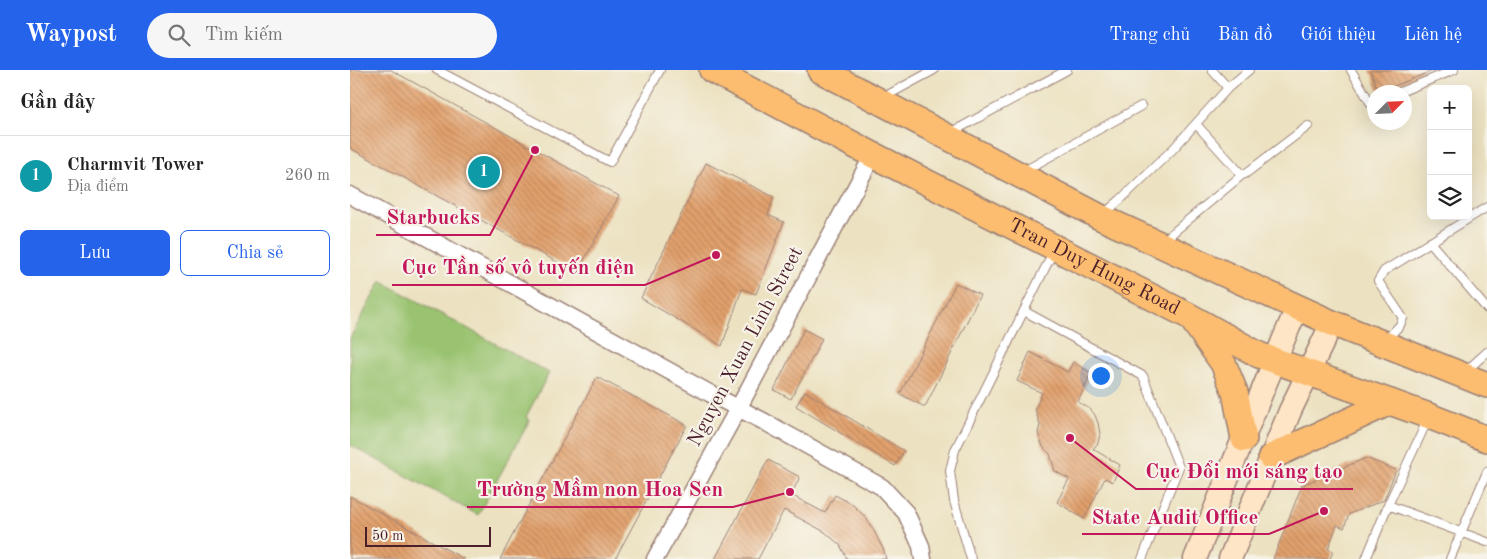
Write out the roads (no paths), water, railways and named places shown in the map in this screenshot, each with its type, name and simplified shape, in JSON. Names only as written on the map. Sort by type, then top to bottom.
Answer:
[{"type":"main road","name":"Tran Duy Hung Road","points":[[712,70],[1259,354],[1487,439]]},
{"type":"main road","points":[[820,70],[1100,217],[1297,308],[1487,385]]},
{"type":"main road","points":[[1195,559],[1274,360],[1297,308]]},
{"type":"main road","points":[[1189,316],[1223,363],[1235,392],[1244,439]]},
{"type":"main road","points":[[1230,559],[1290,411],[1332,323]]},
{"type":"main road","points":[[1271,457],[1390,402]]},
{"type":"street","name":"Nguyen Xuan Linh Street","points":[[655,559],[738,409],[873,155]]},
{"type":"street","points":[[350,195],[882,487],[906,513],[921,546],[923,559]]},
{"type":"lane","points":[[437,70],[610,162],[660,70]]},
{"type":"lane","points":[[878,101],[934,70]]},
{"type":"lane","points":[[946,136],[1067,70]]},
{"type":"lane","points":[[1212,70],[1228,88]]},
{"type":"lane","points":[[1100,217],[1173,149],[1228,88],[1249,70]]},
{"type":"lane","points":[[1351,70],[1367,97]]},
{"type":"lane","points":[[1412,87],[1454,70]]},
{"type":"lane","points":[[1018,174],[1141,106]]},
{"type":"lane","points":[[1196,124],[1242,175]]},
{"type":"lane","points":[[1160,244],[1242,175],[1308,126]]},
{"type":"lane","points":[[1384,343],[1400,325],[1403,318],[1378,281],[1384,271],[1487,207]]},
{"type":"lane","points":[[1430,242],[1487,309]]},
{"type":"lane","points":[[971,559],[954,501],[950,471],[956,450],[1055,248]]},
{"type":"lane","points":[[1024,312],[1143,376],[1179,467],[1142,559]]},
{"type":"lane","points":[[1462,375],[1487,352]]},
{"type":"lane","points":[[1366,559],[1388,505],[1429,416]]},
{"type":"lane","points":[[1450,559],[1487,472]]},
{"type":"lane","points":[[1388,505],[1487,542]]},
{"type":"place","name":"Starbucks","points":[[535,150]]},
{"type":"place","name":"Charmvit Tower","points":[[484,172]]},
{"type":"place","name":"Cục Tần số vô tuyến điện","points":[[716,255]]},
{"type":"place","name":"Cục Đổi mới sáng tạo","points":[[1070,438]]},
{"type":"place","name":"Trường Mầm non Hoa Sen","points":[[790,492]]},
{"type":"place","name":"State Audit Office","points":[[1324,511]]}]
